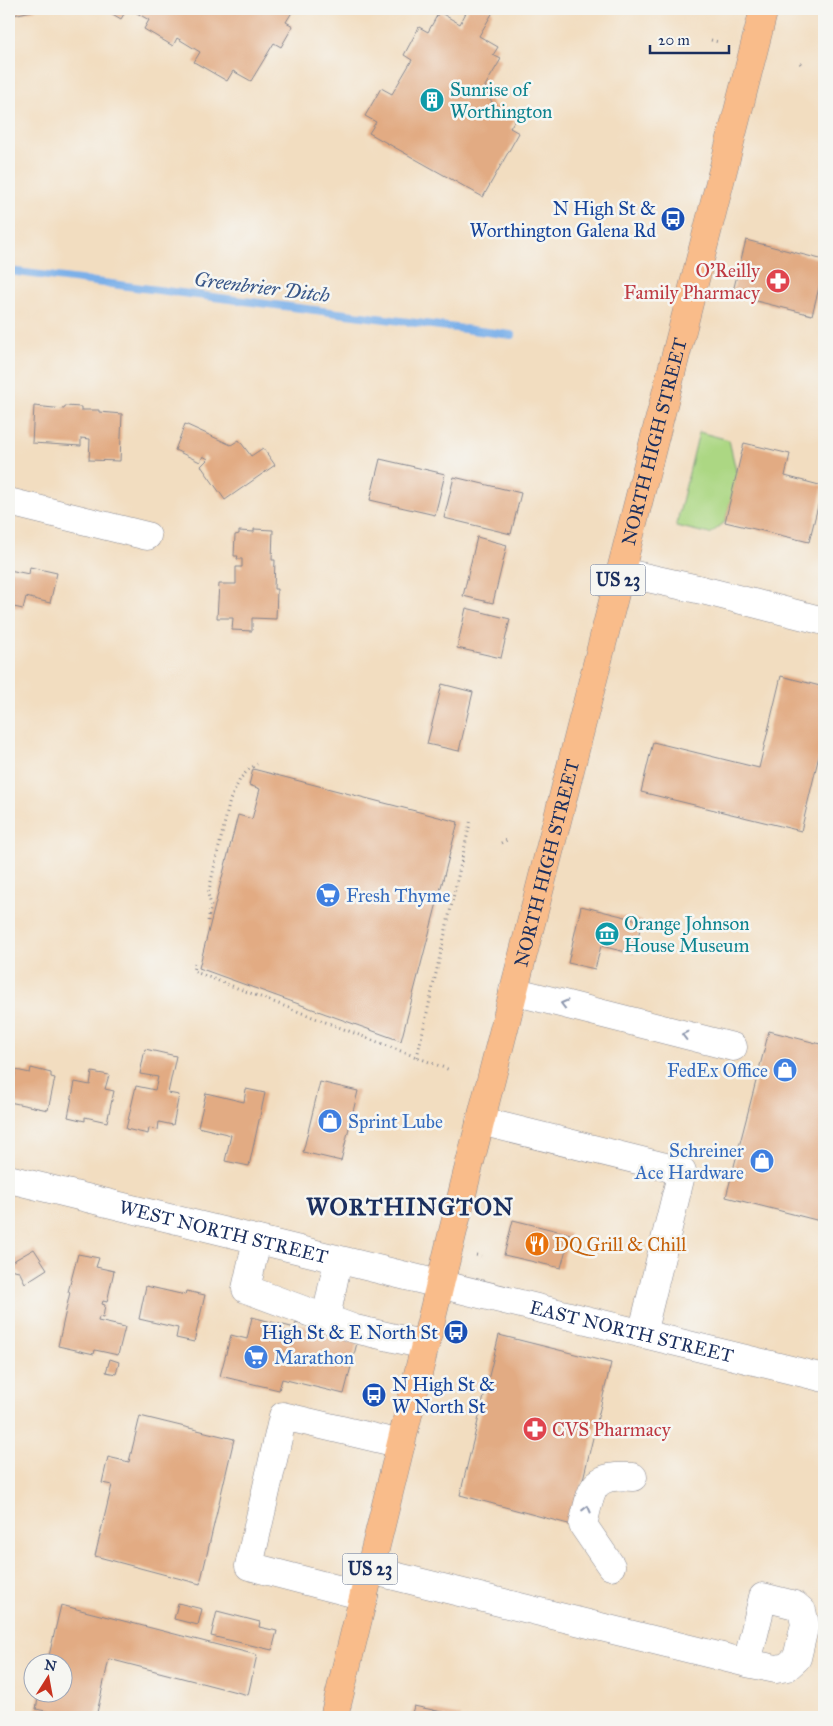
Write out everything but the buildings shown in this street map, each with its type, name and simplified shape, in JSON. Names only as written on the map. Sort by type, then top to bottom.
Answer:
[{"type":"main road","name":"NORTH HIGH STREET","points":[[334,1717],[480,1121],[764,9]]},
{"type":"street","points":[[9,502],[147,536]]},
{"type":"street","points":[[620,572],[702,590],[824,621]]},
{"type":"street","points":[[513,991],[733,1047]]},
{"type":"street","points":[[480,1121],[682,1171],[642,1334]]},
{"type":"street","name":"WEST NORTH STREET","points":[[9,1179],[440,1284]]},
{"type":"street","points":[[257,1240],[246,1289],[355,1329],[425,1345]]},
{"type":"street","points":[[326,1318],[338,1260]]},
{"type":"street","name":"EAST NORTH STREET","points":[[440,1284],[824,1378]]},
{"type":"street","points":[[364,1596],[249,1566],[283,1416],[401,1444]]},
{"type":"street","points":[[611,1566],[583,1525],[591,1490],[601,1480],[617,1476],[633,1477]]},
{"type":"street","points":[[370,1570],[747,1663]]},
{"type":"path","points":[[711,40],[719,42]]},
{"type":"path","points":[[208,921],[211,905],[208,894],[230,800],[240,779],[257,764]]},
{"type":"path","points":[[417,1057],[471,819]]},
{"type":"path","points":[[501,844],[507,840]]},
{"type":"path","points":[[195,963],[193,972],[450,1070]]},
{"type":"path","points":[[476,1255],[481,1256]]},
{"type":"green space","points":[[699,432],[729,440],[737,475],[725,522],[710,534],[676,526]]},
{"type":"waterway","name":"Greenbrier Ditch","points":[[9,271],[511,335]]},
{"type":"place","name":"Sunrise of Worthington","points":[[432,100]]},
{"type":"place","name":"N High St & Worthington Galena Rd","points":[[673,219]]},
{"type":"place","name":"O'Reilly Family Pharmacy","points":[[778,281]]},
{"type":"place","name":"Fresh Thyme","points":[[328,895]]},
{"type":"place","name":"Orange Johnson House Museum","points":[[607,934]]},
{"type":"place","name":"FedEx Office","points":[[785,1070]]},
{"type":"place","name":"Sprint Lube","points":[[330,1121]]},
{"type":"place","name":"Schreiner Ace Hardware","points":[[762,1161]]},
{"type":"place","name":"DQ Grill & Chill","points":[[537,1244]]},
{"type":"place","name":"High St & E North St","points":[[456,1332]]},
{"type":"place","name":"Marathon","points":[[256,1357]]},
{"type":"place","name":"N High St & W North St","points":[[374,1395]]},
{"type":"place","name":"CVS Pharmacy","points":[[535,1429]]},
{"type":"district","name":"WORTHINGTON","points":[[410,1207]]}]
